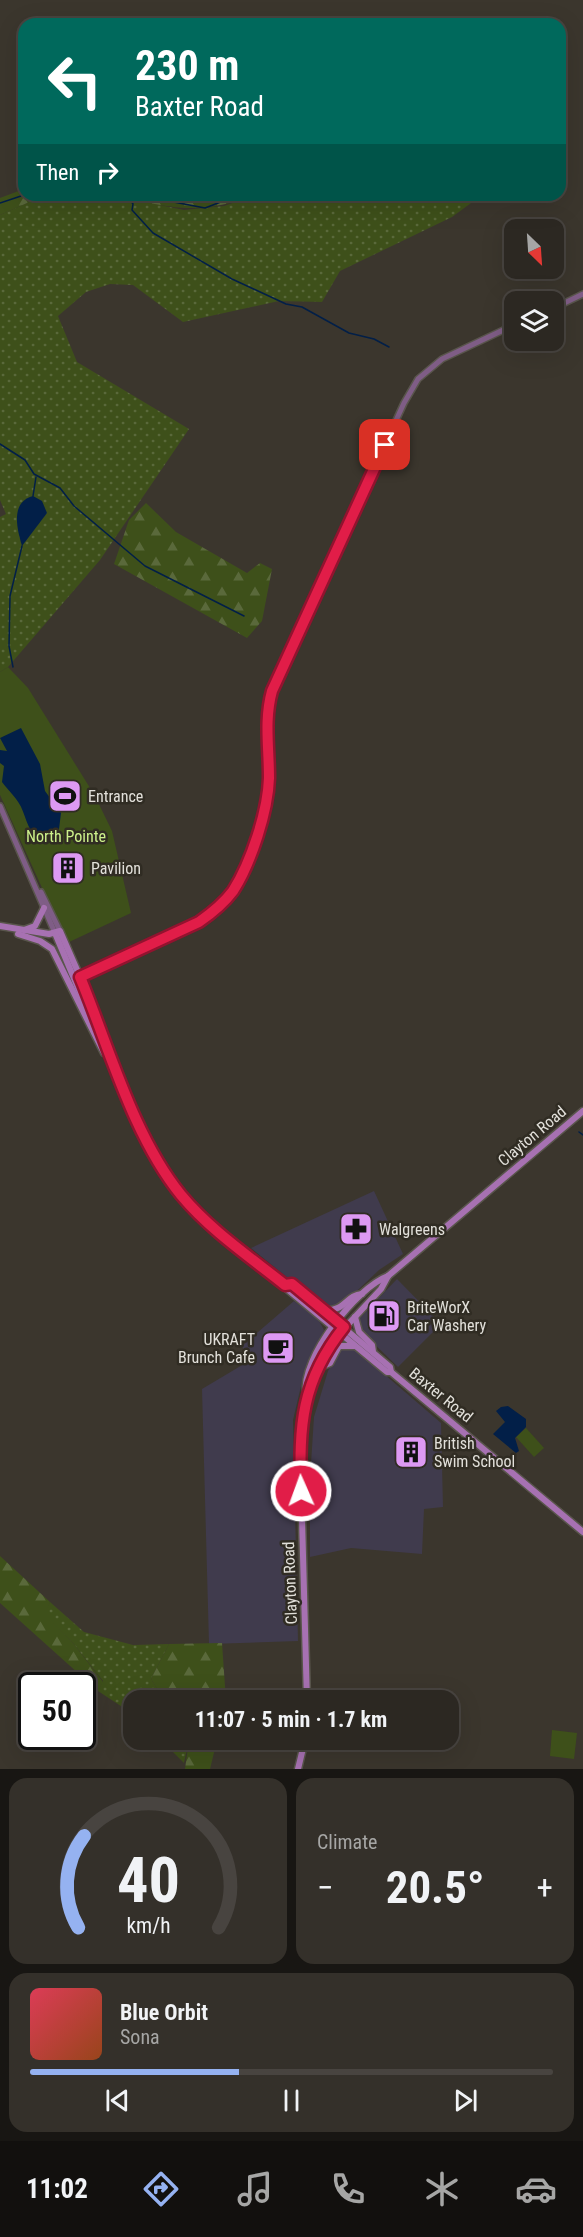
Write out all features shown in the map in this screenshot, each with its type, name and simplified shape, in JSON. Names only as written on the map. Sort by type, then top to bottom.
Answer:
[{"type":"main road","points":[[21,931],[35,926],[44,908]]},
{"type":"main road","points":[[0,927],[21,931],[57,932]]},
{"type":"main road","points":[[0,927],[40,941],[52,949],[106,1056],[110,1058]]},
{"type":"main road","name":"Baxter Road","points":[[57,932],[93,1022],[100,1031],[157,1161],[176,1188],[210,1225],[336,1324]]},
{"type":"main road","name":"Clayton Road","points":[[307,1690],[300,1446],[307,1394],[305,1382],[310,1369],[325,1338],[362,1294],[377,1280],[388,1276],[583,1111]]},
{"type":"main road","name":"Clayton Road","points":[[307,1394],[342,1330],[381,1289],[388,1276]]},
{"type":"main road","name":"Baxter Road","points":[[285,1285],[292,1284],[324,1310],[357,1347],[387,1372],[391,1372],[583,1532]]},
{"type":"main road","points":[[324,1310],[338,1309],[355,1294],[362,1294]]},
{"type":"main road","points":[[355,1317],[358,1332],[372,1345],[374,1353]]},
{"type":"main road","name":"Baxter Road","points":[[342,1330],[374,1353],[390,1367],[391,1372]]},
{"type":"main road","points":[[320,1367],[330,1363],[339,1346],[346,1344],[357,1347]]},
{"type":"main road","points":[[298,1769],[303,1750]]},
{"type":"street","points":[[564,303],[583,294]]},
{"type":"street","points":[[77,978],[199,922],[215,910],[232,891],[250,857],[266,802],[269,778],[266,719],[272,691],[404,403],[418,379],[442,359],[504,330]]},
{"type":"street","points":[[0,806],[57,932]]},
{"type":"street","points":[[35,884],[44,908],[57,932]]},
{"type":"shaded area","points":[[374,1191],[403,1254],[379,1270],[341,1306],[327,1308],[321,1305],[251,1248]]},
{"type":"shaded area","points":[[397,1279],[441,1324],[398,1367],[362,1332],[357,1321]]},
{"type":"shaded area","points":[[294,1301],[318,1319],[324,1330],[302,1382],[293,1420],[298,1641],[209,1644],[202,1389],[249,1361],[242,1346]]},
{"type":"shaded area","points":[[342,1347],[355,1349],[441,1423],[443,1507],[424,1509],[422,1554],[351,1548],[310,1557],[310,1479],[314,1417],[328,1371]]},
{"type":"green space","points":[[18,191],[18,201],[32,201],[0,215],[0,198]]},
{"type":"green space","points":[[32,201],[140,201],[184,210],[224,206],[238,201],[474,201],[452,217],[340,271],[322,302],[279,301],[183,322],[133,285],[110,284],[86,292],[58,316],[77,362],[189,429],[100,560],[8,667],[0,672],[0,517],[6,514],[0,500],[0,215]]},
{"type":"green space","points":[[142,201],[237,201],[199,208],[167,206]]},
{"type":"green space","points":[[146,503],[176,532],[247,573],[260,563],[272,569],[262,621],[247,638],[114,564],[129,520]]},
{"type":"green space","name":"North Pointe","points":[[8,667],[28,688],[95,796],[112,831],[131,913],[67,943],[0,795],[0,672]]},
{"type":"green space","points":[[526,1428],[544,1448],[534,1457],[516,1437]]},
{"type":"green space","points":[[0,1556],[50,1602],[45,1614],[73,1643],[95,1672],[77,1672],[0,1603]]},
{"type":"green space","points":[[50,1602],[84,1632],[133,1645],[169,1644],[151,1679],[158,1690],[123,1690],[123,1707],[98,1691],[103,1681],[73,1643],[44,1614]]},
{"type":"green space","points":[[222,1643],[225,1690],[158,1690],[151,1679],[169,1644]]},
{"type":"green space","points":[[96,1673],[103,1682],[98,1691],[96,1689]]},
{"type":"green space","points":[[552,1730],[577,1733],[574,1759],[550,1756]]},
{"type":"green space","points":[[171,1750],[187,1750],[184,1763]]},
{"type":"green space","points":[[188,1750],[215,1750],[210,1769],[185,1769]]},
{"type":"water","points":[[33,496],[42,501],[47,513],[22,546],[17,524],[18,510],[26,499]]},
{"type":"water","points":[[21,728],[40,764],[45,791],[61,813],[59,829],[50,837],[43,839],[37,838],[32,833],[20,805],[2,782],[4,766],[0,763],[0,750],[7,751],[0,738]]},
{"type":"water","points":[[508,1406],[526,1419],[526,1427],[515,1438],[519,1451],[516,1453],[493,1434],[505,1422],[496,1411]]},
{"type":"waterway","points":[[0,203],[18,197]]},
{"type":"waterway","points":[[131,201],[132,210],[153,233],[232,279],[286,304],[302,307],[349,333],[374,339],[389,347]]},
{"type":"waterway","points":[[168,201],[205,208],[223,201]]},
{"type":"waterway","points":[[0,444],[25,460],[34,474],[60,488],[74,506],[145,566],[244,616]]},
{"type":"waterway","points":[[33,496],[36,477]]},
{"type":"waterway","points":[[13,667],[9,646],[10,596],[22,546]]},
{"type":"waterway","points":[[579,1132],[583,1135]]},
{"type":"place","name":"Entrance","points":[[65,796]]},
{"type":"place","name":"Pavilion","points":[[68,868]]},
{"type":"place","name":"Walgreens","points":[[356,1229]]},
{"type":"place","name":"BriteWorX Car Washery","points":[[384,1316]]},
{"type":"place","name":"UKRAFT Brunch Cafe","points":[[278,1348]]},
{"type":"place","name":"British Swim School","points":[[411,1452]]},
{"type":"route","points":[[301,1491],[300,1426],[307,1394],[327,1353],[344,1327],[292,1284],[285,1285],[210,1225],[176,1188],[157,1161],[110,1058],[100,1031],[98,1018],[80,977],[199,922],[222,904],[232,891],[248,862],[266,802],[269,778],[266,719],[272,691],[385,445]]}]
